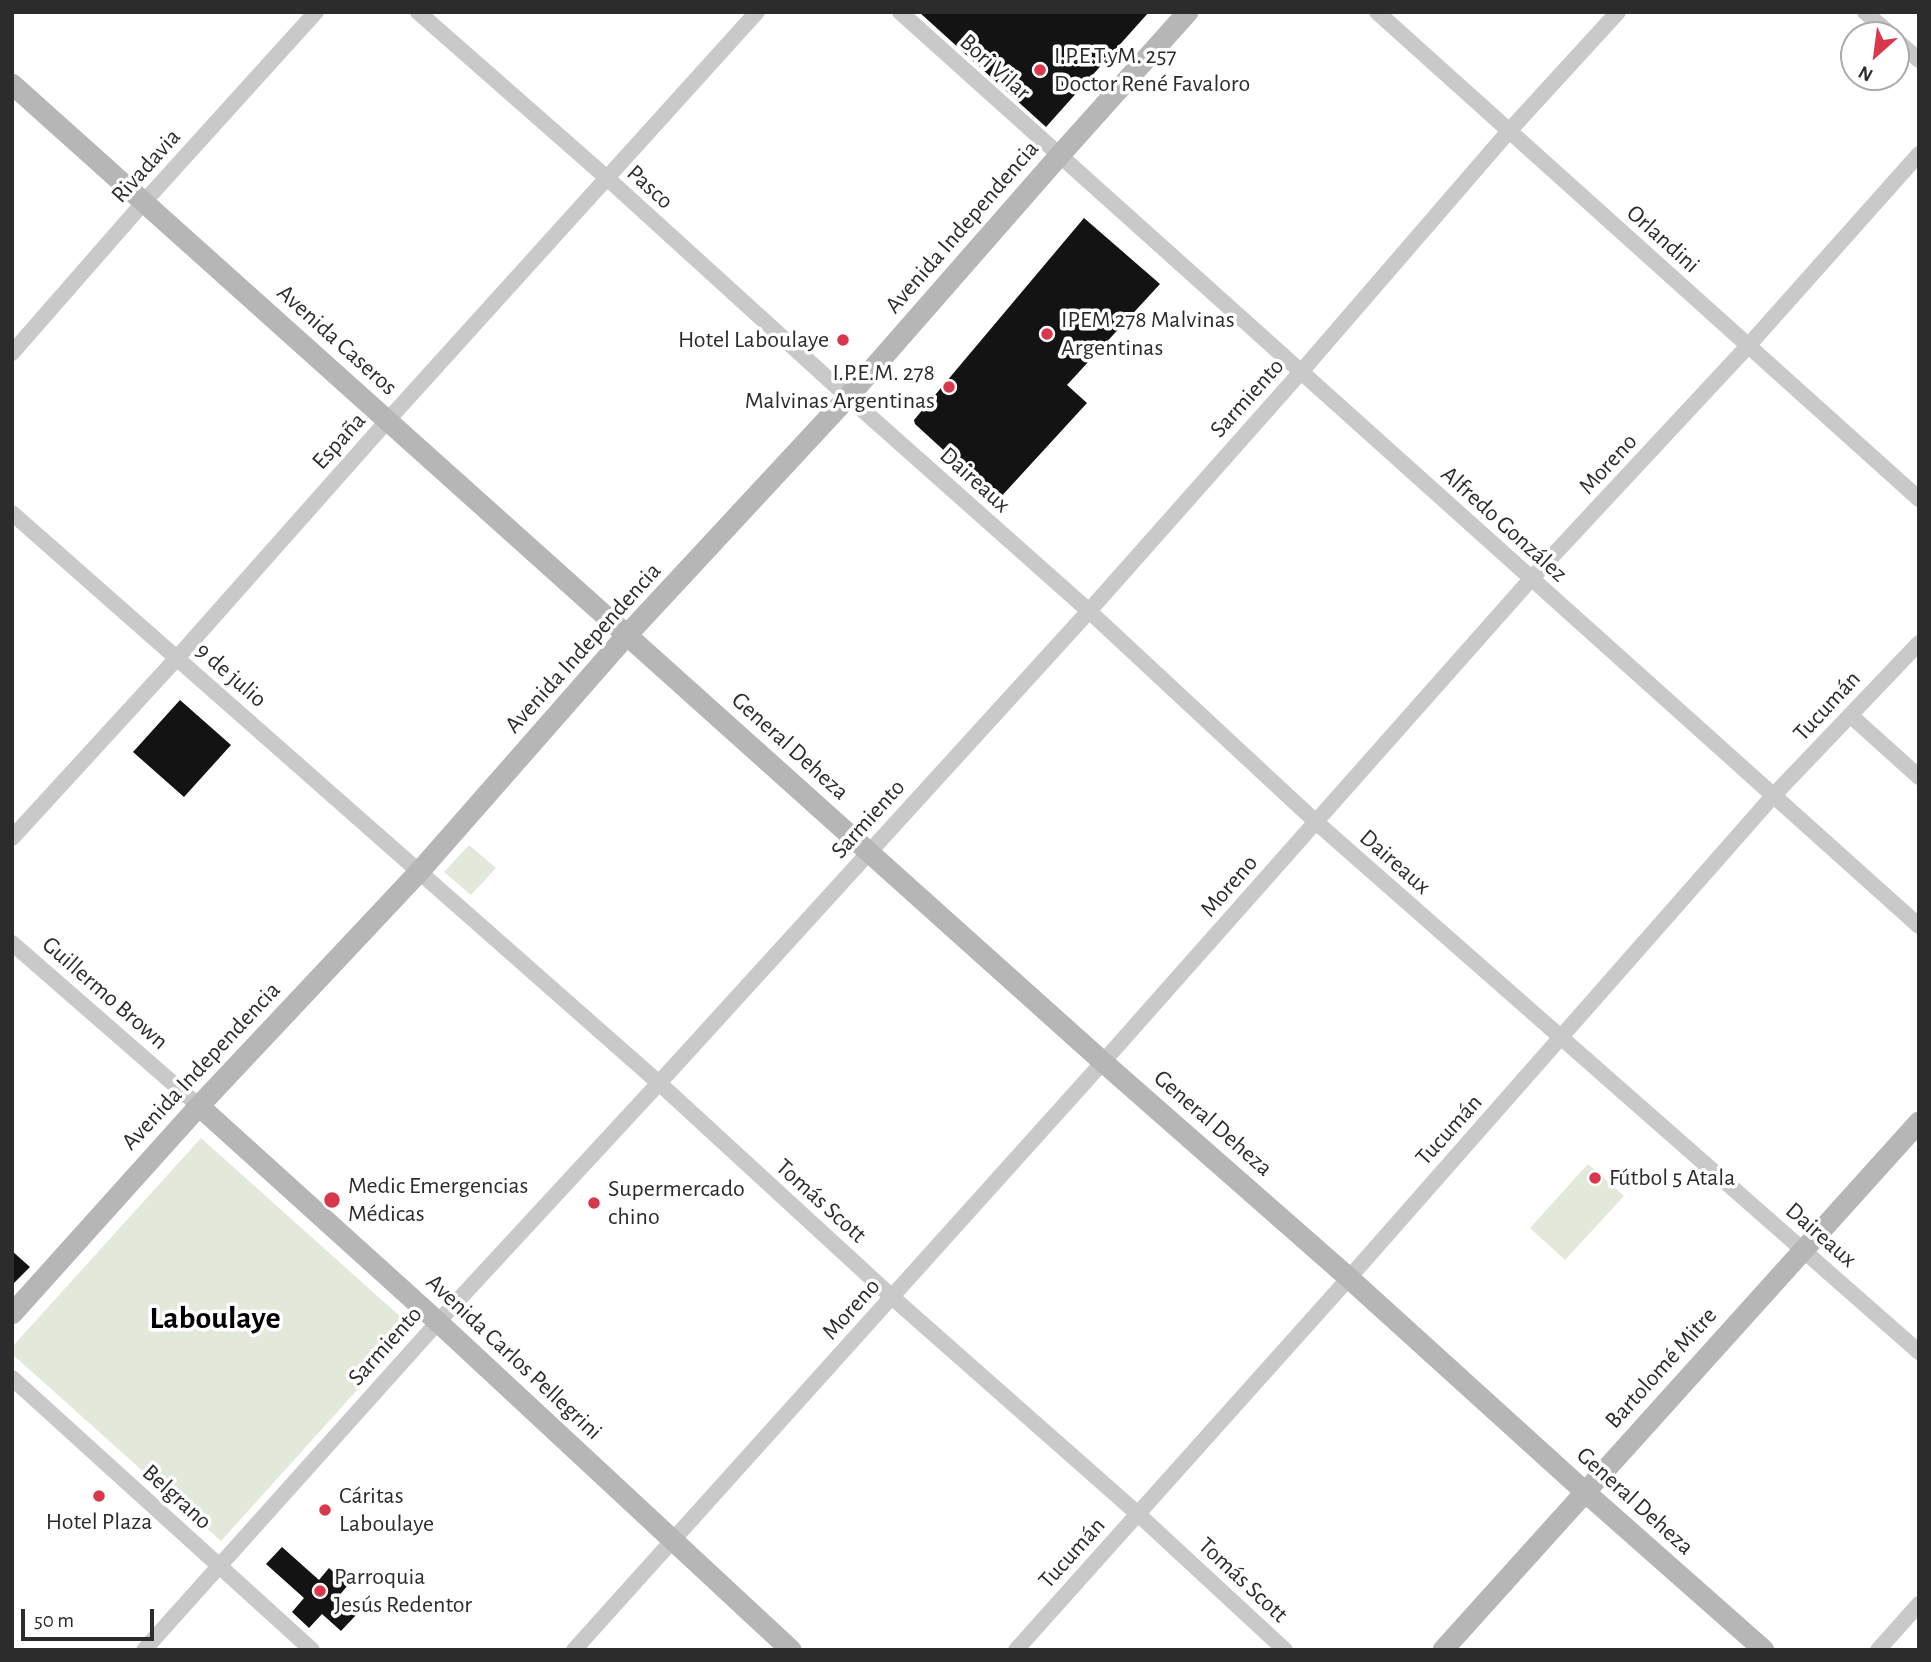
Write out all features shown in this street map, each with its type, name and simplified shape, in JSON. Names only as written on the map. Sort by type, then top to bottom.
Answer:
[{"type":"main road","name":"Avenida Independencia","points":[[12,1314],[199,1106],[419,872],[627,635],[848,397],[1188,12]]},
{"type":"main road","name":"Avenida Caseros","points":[[12,84],[627,635]]},
{"type":"main road","name":"General Deheza","points":[[627,635],[1763,1650]]},
{"type":"main road","name":"Avenida Carlos Pellegrini","points":[[199,1106],[438,1322],[791,1650]]},
{"type":"main road","name":"Bartolomé Mitre","points":[[1443,1650],[1919,1122]]},
{"type":"street","name":"Rivadavia","points":[[12,353],[316,12]]},
{"type":"street","name":"Pasco","points":[[418,12],[607,178],[848,397]]},
{"type":"street","name":"España","points":[[12,838],[757,12]]},
{"type":"street","name":"Bori Vilar","points":[[900,12],[1059,156]]},
{"type":"street","name":"Orlandini","points":[[1377,12],[1919,499]]},
{"type":"street","name":"Sarmiento","points":[[144,1650],[438,1322],[1088,611],[1300,373],[1509,131],[1618,12]]},
{"type":"street","name":"Moreno","points":[[574,1650],[1103,1062],[1531,579],[1748,346],[1919,154]]},
{"type":"street","name":"Alfredo González","points":[[1059,156],[1919,926]]},
{"type":"street","name":"Daireaux","points":[[848,397],[1088,611],[1316,822],[1919,1352]]},
{"type":"street","name":"9 de julio","points":[[12,513],[419,872]]},
{"type":"street","name":"Tucumán","points":[[1016,1650],[1561,1039],[1773,796],[1919,643]]},
{"type":"street","points":[[1850,715],[1919,777]]},
{"type":"street","name":"Tomás Scott","points":[[419,872],[659,1083],[892,1297],[1138,1514],[1285,1650]]},
{"type":"street","name":"Guillermo Brown","points":[[12,943],[199,1106]]},
{"type":"street","name":"Belgrano","points":[[12,1378],[312,1650]]},
{"type":"street","points":[[1878,1650],[1919,1604]]},
{"type":"green space","points":[[469,845],[496,868],[471,895],[444,872]]},
{"type":"green space","points":[[201,1138],[413,1328],[221,1541],[12,1354],[12,1347]]},
{"type":"green space","points":[[1588,1164],[1624,1196],[1565,1260],[1530,1228]]},
{"type":"building","name":"I.P.E.T.yM. 257 Doctor René Favaloro","points":[[919,12],[1149,12],[1046,127]]},
{"type":"building","name":"IPEM 278 Malvinas Argentinas","points":[[1084,218],[1160,284],[1067,385],[1087,403],[998,500],[915,424],[914,420]]},
{"type":"building","points":[[180,700],[231,745],[184,797],[133,752]]},
{"type":"building","points":[[12,1251],[30,1267],[12,1285]]},
{"type":"building","name":"Parroquia Jesús Redentor","points":[[282,1547],[319,1580],[329,1568],[348,1585],[338,1597],[357,1614],[341,1631],[322,1614],[309,1628],[292,1612],[304,1598],[266,1564]]},
{"type":"place","name":"I.P.E.T.yM. 257 Doctor René Favaloro","points":[[1040,70]]},
{"type":"place","name":"IPEM 278 Malvinas Argentinas","points":[[1047,334]]},
{"type":"place","name":"Hotel Laboulaye","points":[[843,340]]},
{"type":"place","name":"I.P.E.M. 278 Malvinas Argentinas","points":[[949,387]]},
{"type":"place","name":"Fútbol 5 Atala","points":[[1595,1178]]},
{"type":"place","name":"Medic Emergencias Médicas","points":[[332,1200]]},
{"type":"place","name":"Supermercado chino","points":[[594,1203]]},
{"type":"place","name":"Hotel Plaza","points":[[99,1496]]},
{"type":"place","name":"Cáritas Laboulaye","points":[[325,1510]]},
{"type":"place","name":"Parroquia Jesús Redentor","points":[[320,1591]]},
{"type":"district","name":"Laboulaye","points":[[215,1318]]}]
